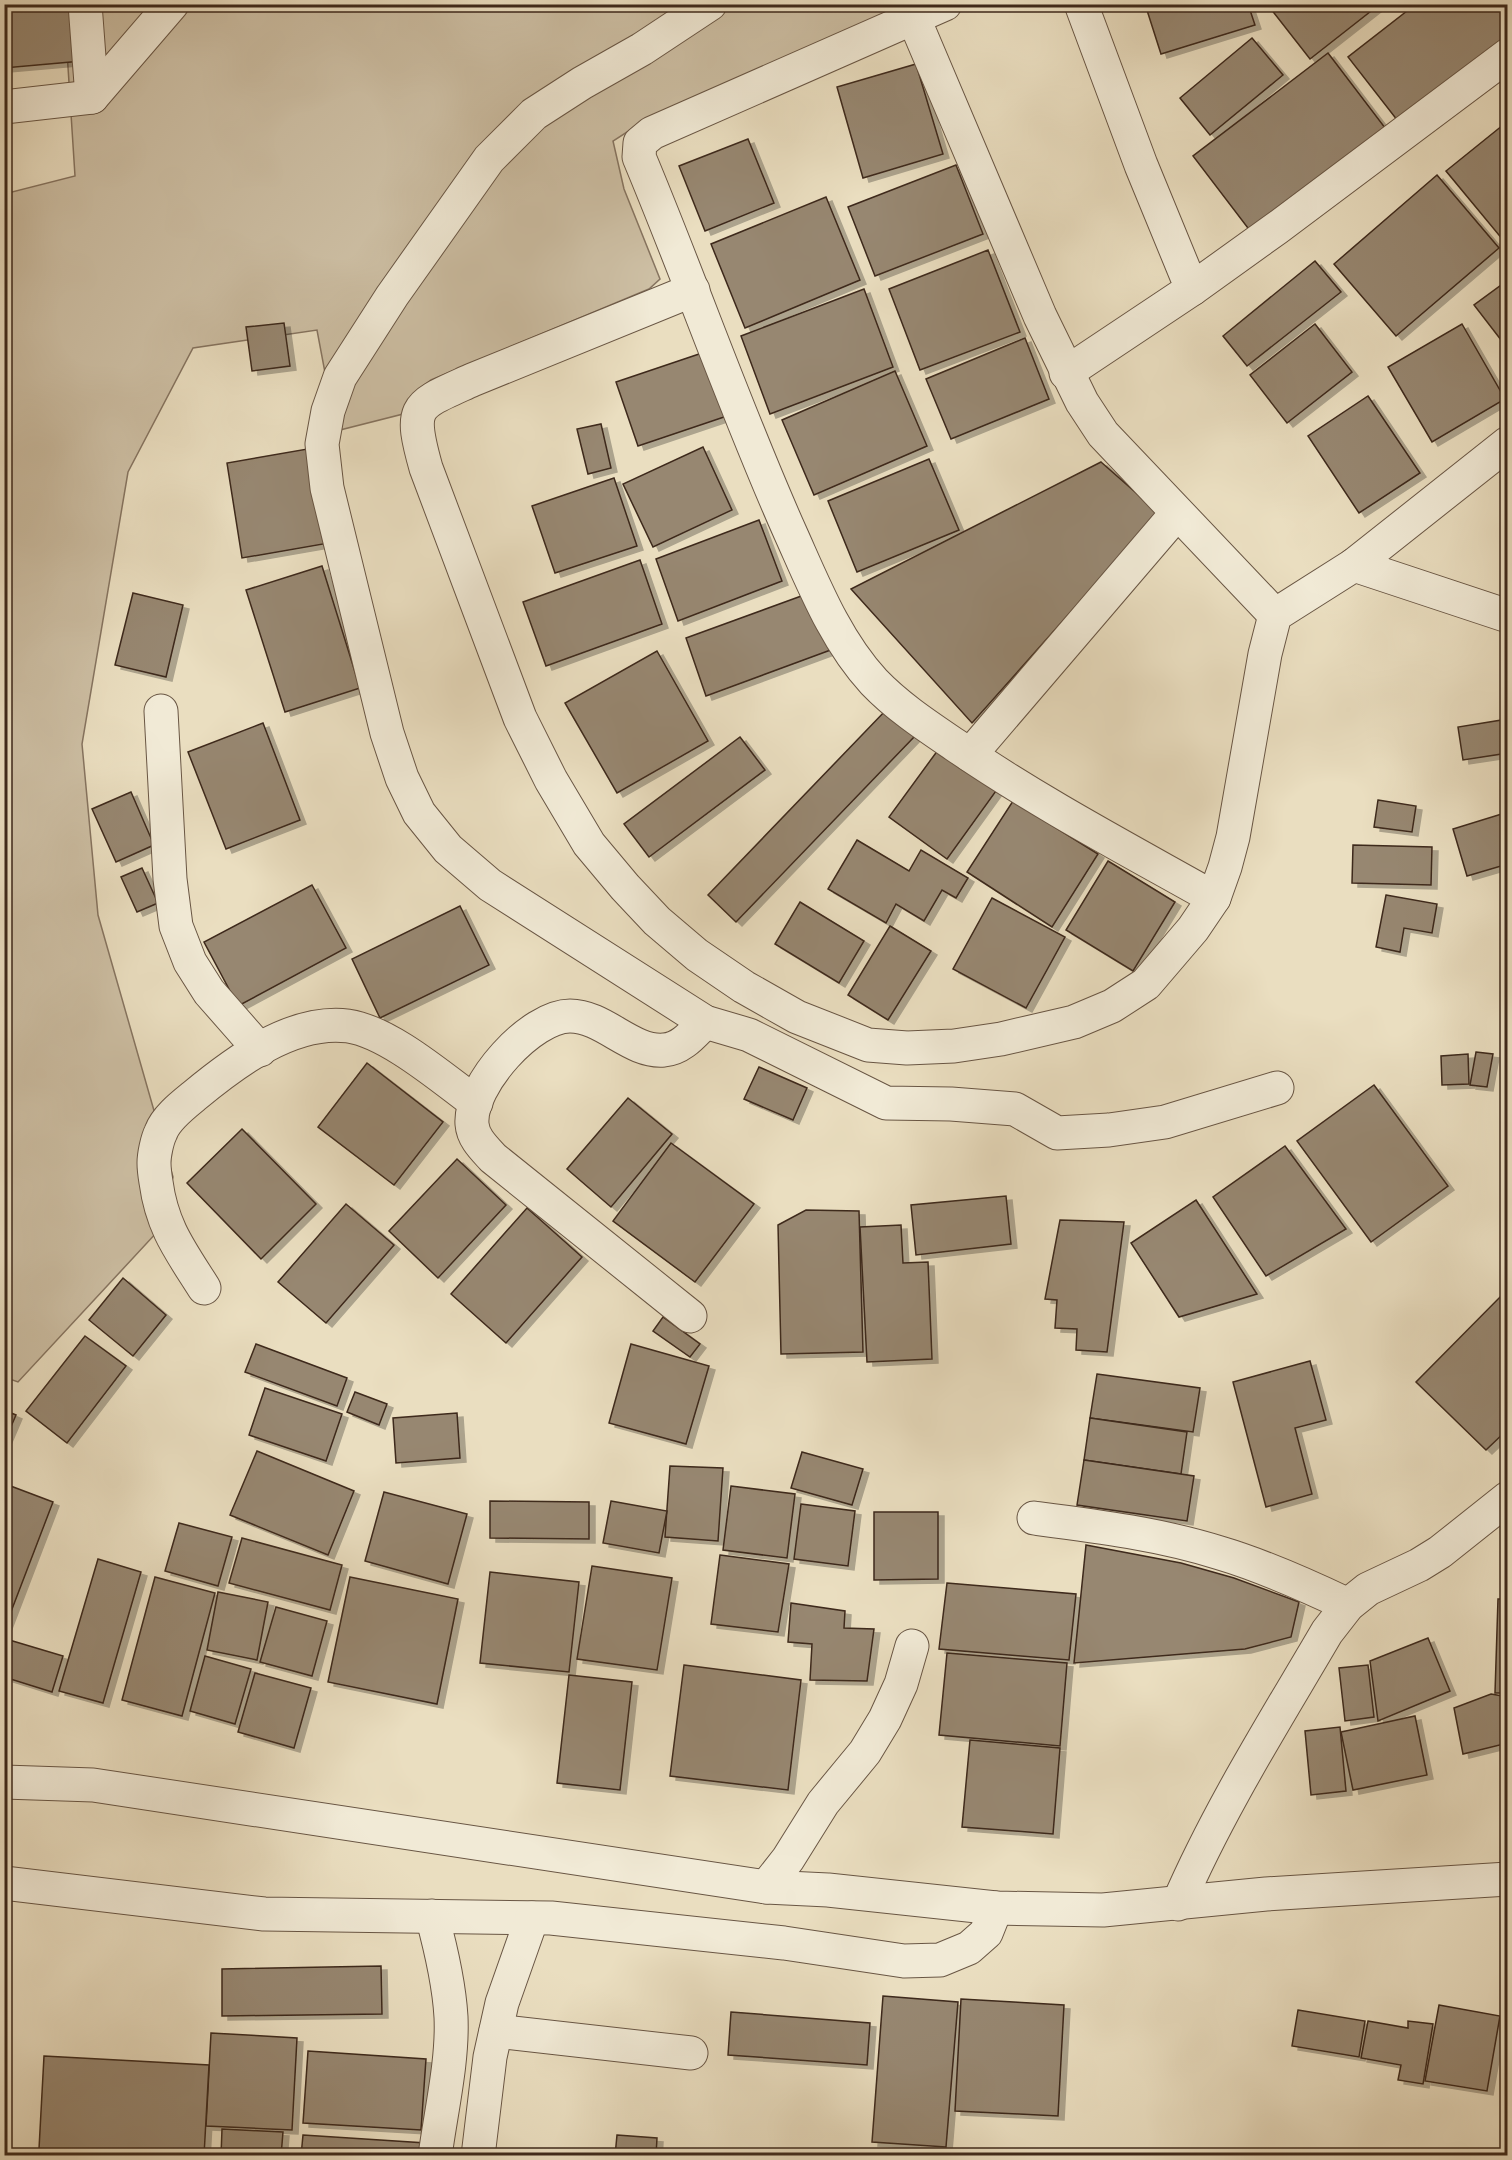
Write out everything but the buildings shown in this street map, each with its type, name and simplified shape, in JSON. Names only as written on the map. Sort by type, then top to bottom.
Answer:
[{"type":"street","points":[[86,4],[92,97]]},
{"type":"street","points":[[4,107],[92,97],[172,4]]},
{"type":"street","points":[[710,4],[642,49],[582,83],[534,114],[489,159],[392,296],[339,377],[328,411],[322,444],[327,488],[387,733],[402,778],[419,813],[448,849],[490,885],[705,1022],[748,1035],[885,1103],[951,1104],[1015,1109],[1057,1133],[1109,1130],[1165,1122],[1277,1088]]},
{"type":"street","points":[[945,4],[652,132],[644,139],[639,149],[639,157],[771,490],[823,603],[848,647],[874,682],[908,712],[970,755],[1052,806],[1214,898]]},
{"type":"street","points":[[1081,4],[1141,165],[1192,289]]},
{"type":"street","points":[[914,19],[1019,267],[1066,372],[1082,402],[1103,434],[1275,615]]},
{"type":"street","points":[[1066,372],[1192,289],[1508,55]]},
{"type":"street","points":[[693,290],[446,392],[426,404],[418,412],[417,437],[426,468],[520,718],[551,780],[589,844],[657,921],[697,955],[744,987],[797,1017],[868,1046],[895,1048],[954,1046],[1001,1039],[1074,1022],[1112,1006],[1146,984],[1193,929],[1214,898],[1225,867],[1233,837],[1265,654],[1275,615],[1354,565],[1508,443]]},
{"type":"street","points":[[970,755],[1178,513]]},
{"type":"street","points":[[1354,565],[1508,616]]},
{"type":"street","points":[[162,711],[170,879],[176,926],[190,962],[209,992],[260,1050]]},
{"type":"street","points":[[690,1316],[493,1158],[477,1140],[472,1123],[476,1103],[487,1079],[513,1047],[539,1026],[571,1016],[584,1019],[651,1049],[665,1050],[678,1046],[705,1022]]},
{"type":"street","points":[[204,1288],[169,1233],[159,1201],[154,1164],[161,1131],[180,1108],[220,1075],[285,1037],[324,1026],[347,1026],[366,1030],[414,1058],[476,1103]]},
{"type":"street","points":[[1178,1904],[1216,1824],[1327,1632],[1348,1605],[1368,1589],[1419,1565],[1440,1552],[1508,1498]]},
{"type":"street","points":[[1034,1518],[1092,1525],[1219,1552],[1291,1578],[1348,1605]]},
{"type":"street","points":[[766,1887],[788,1859],[823,1803],[865,1752],[901,1684],[912,1646]]},
{"type":"street","points":[[4,1782],[93,1785],[766,1887],[828,1890],[996,1908],[1103,1910],[1278,1893],[1508,1879]]},
{"type":"street","points":[[4,1883],[264,1914],[532,1917],[784,1943],[904,1961],[940,1960],[969,1948],[986,1933],[996,1908]]},
{"type":"street","points":[[432,1916],[448,1988],[451,2019],[449,2056],[435,2156]]},
{"type":"street","points":[[477,2156],[490,2057],[502,2003],[515,1960],[532,1917]]},
{"type":"street","points":[[496,2031],[691,2053]]},
{"type":"shaded area","points":[[64,5],[918,5],[644,121],[613,141],[624,189],[660,279],[649,289],[431,380],[413,394],[403,414],[336,431],[317,330],[193,348],[128,472],[82,744],[98,915],[173,1177],[159,1230],[18,1382],[4,1377],[4,194],[75,176]]}]
